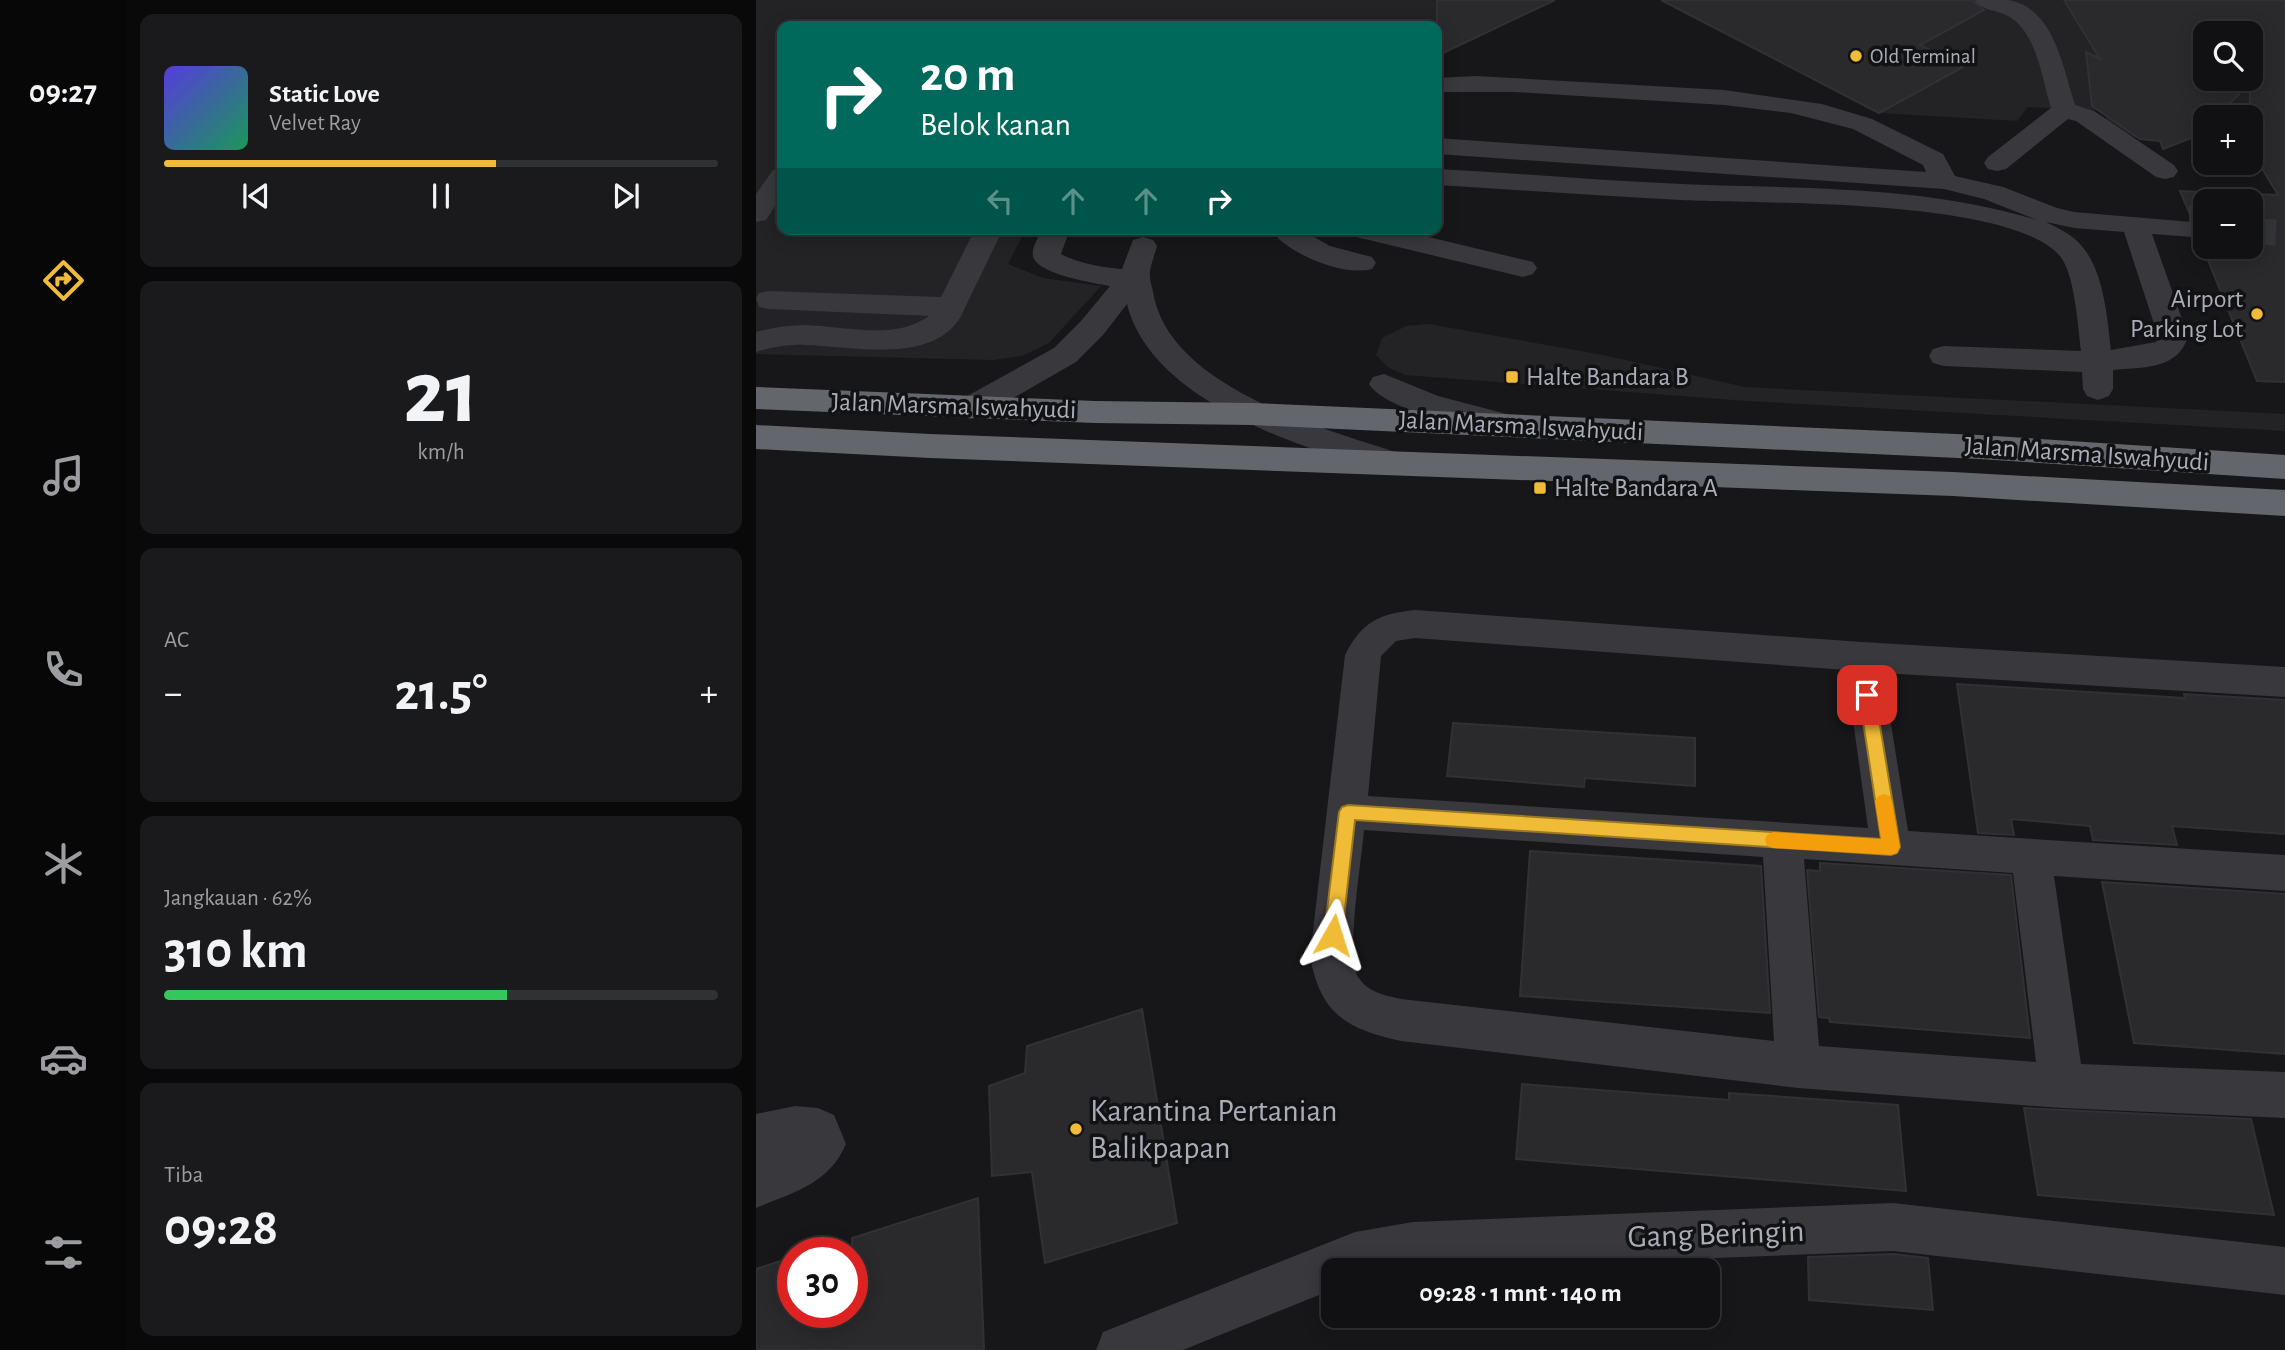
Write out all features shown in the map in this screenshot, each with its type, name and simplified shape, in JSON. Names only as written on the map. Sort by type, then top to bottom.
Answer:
[{"type":"highway","name":"Jalan Marsma Iswahyudi","points":[[756,398],[971,408],[1253,414],[1979,447],[2285,467]]},
{"type":"highway","name":"Jalan Marsma Iswahyudi","points":[[756,437],[1953,484],[2285,503]]},
{"type":"street","points":[[1986,0],[2017,11],[2038,30],[2064,110]]},
{"type":"street","points":[[1442,74],[1479,65],[1527,65],[1742,76],[1805,95],[1939,170],[2050,215],[2074,220],[2135,224],[2191,223],[2074,220]]},
{"type":"street","points":[[1442,85],[1703,97],[1777,104],[1853,121]]},
{"type":"street","points":[[1997,163],[2064,110]]},
{"type":"street","points":[[2064,110],[2085,116],[2165,171]]},
{"type":"street","points":[[1556,139],[1689,163]]},
{"type":"street","points":[[1442,146],[1689,163],[1939,170]]},
{"type":"street","points":[[768,206],[777,187]]},
{"type":"street","points":[[1944,356],[2098,376],[2161,354],[2170,347],[2173,336],[2135,224]]},
{"type":"street","points":[[756,342],[779,336],[889,338],[916,336],[935,329],[950,307],[986,235]]},
{"type":"street","points":[[1053,235],[1047,250],[1047,258],[1057,264],[1133,278]]},
{"type":"street","points":[[1291,235],[1303,245],[1329,256],[1362,263]]},
{"type":"street","points":[[1383,235],[1523,268]]},
{"type":"street","points":[[971,408],[1065,355],[1092,328],[1133,278],[1143,246]]},
{"type":"street","points":[[1133,278],[1146,319],[1173,357],[1205,383],[1253,414],[1394,463]]},
{"type":"street","points":[[769,300],[950,307]]},
{"type":"street","points":[[1384,384],[1392,390],[1423,401],[1511,426]]},
{"type":"street","points":[[2285,682],[1862,657],[1428,625],[1396,625],[1377,634],[1363,655],[1331,957],[1334,976],[1343,995],[1359,1008],[1401,1020],[1798,1066],[2062,1086],[2285,1096]]},
{"type":"street","points":[[1862,657],[1891,847]]},
{"type":"street","points":[[1348,812],[2285,873]]},
{"type":"street","points":[[1782,841],[1798,1066]]},
{"type":"street","points":[[2031,856],[2062,1086]]},
{"type":"street","points":[[756,1137],[774,1131],[804,1128],[818,1131],[823,1144],[805,1163],[756,1184]]},
{"type":"street","name":"Gang Beringin","points":[[1121,1350],[1355,1256],[1413,1246],[1893,1227],[2285,1271]]},
{"type":"lane","points":[[1442,177],[1912,202],[2008,219],[2040,230],[2069,248],[2079,263],[2098,376]]},
{"type":"shaded area","points":[[756,0],[1555,0],[1442,54],[1442,21],[777,21],[777,235],[1023,235],[1008,264],[1043,278],[1101,286],[1049,343],[1022,356],[993,360],[756,354]]},
{"type":"shaded area","points":[[1661,0],[2285,0],[2263,74],[2263,21],[2193,21],[2193,91],[2258,91],[2254,105],[2193,105],[2193,137],[2175,142],[2137,138],[2122,133],[2106,121],[2106,116],[2111,111],[2028,107],[2017,121],[1879,113]]},
{"type":"shaded area","points":[[1429,324],[1603,355],[1745,387],[2285,414],[2285,431],[1747,401],[1405,375],[1389,368],[1376,355],[1382,338],[1406,326]]},
{"type":"building","points":[[1437,0],[1555,0],[1442,54],[1442,21],[1437,21]]},
{"type":"building","name":"Old Terminal","points":[[1661,0],[1971,0],[1984,10],[1920,45],[1963,67],[1879,113]]},
{"type":"building","points":[[2064,0],[2285,0],[2285,382],[2257,381],[2208,259],[2263,259],[2263,194],[2278,195],[2263,170],[2263,105],[2250,105],[2250,91],[2263,91],[2263,21],[2193,21],[2193,91],[2242,91],[2228,105],[2193,105],[2193,138],[2163,149],[2160,141],[2140,139],[2092,106],[2086,52],[2100,59]]},
{"type":"building","points":[[2180,191],[2193,192],[2193,219],[2192,219]]},
{"type":"building","points":[[1957,684],[2185,698],[2184,694],[2285,700],[2285,834],[2172,826],[2177,845],[2093,840],[2090,826],[2011,819],[2014,835],[1978,833]]},
{"type":"building","points":[[1453,723],[1695,738],[1695,786],[1585,778],[1584,787],[1447,776]]},
{"type":"building","points":[[1530,851],[1761,866],[1770,1013],[1520,996]]},
{"type":"building","points":[[1820,863],[2011,875],[2030,1038],[1830,1022],[1829,1018],[1819,1017],[1807,870],[1820,871]]},
{"type":"building","points":[[2102,882],[2285,894],[2285,1054],[2134,1043]]},
{"type":"building","name":"Karantina Pertanian Balikpapan","points":[[1142,1009],[1177,1223],[1045,1263],[1032,1172],[992,1176],[989,1086],[1025,1073],[1027,1046]]},
{"type":"building","points":[[1522,1084],[1729,1100],[1729,1093],[1898,1105],[1906,1191],[1516,1159]]},
{"type":"building","points":[[2024,1108],[2251,1119],[2274,1215],[2038,1195]]},
{"type":"building","points":[[978,1198],[984,1350],[756,1350],[756,1269],[777,1262],[777,1328],[868,1328],[868,1237],[855,1237]]},
{"type":"building","points":[[1893,1254],[1928,1258],[1933,1310],[1809,1300],[1808,1257]]},
{"type":"tunnel","points":[[2263,232],[2285,233]]},
{"type":"slow traffic","points":[[1773,840],[1891,847],[1884,801]]},
{"type":"place","name":"Old Terminal","points":[[1856,56]]},
{"type":"place","name":"Airport Parking Lot","points":[[2257,314]]},
{"type":"place","name":"Halte Bandara B","points":[[1512,377]]},
{"type":"place","name":"Halte Bandara A","points":[[1540,488]]},
{"type":"place","name":"Karantina Pertanian Balikpapan","points":[[1076,1129]]},
{"type":"route","points":[[1333,935],[1348,812],[1891,847],[1867,695]]}]
